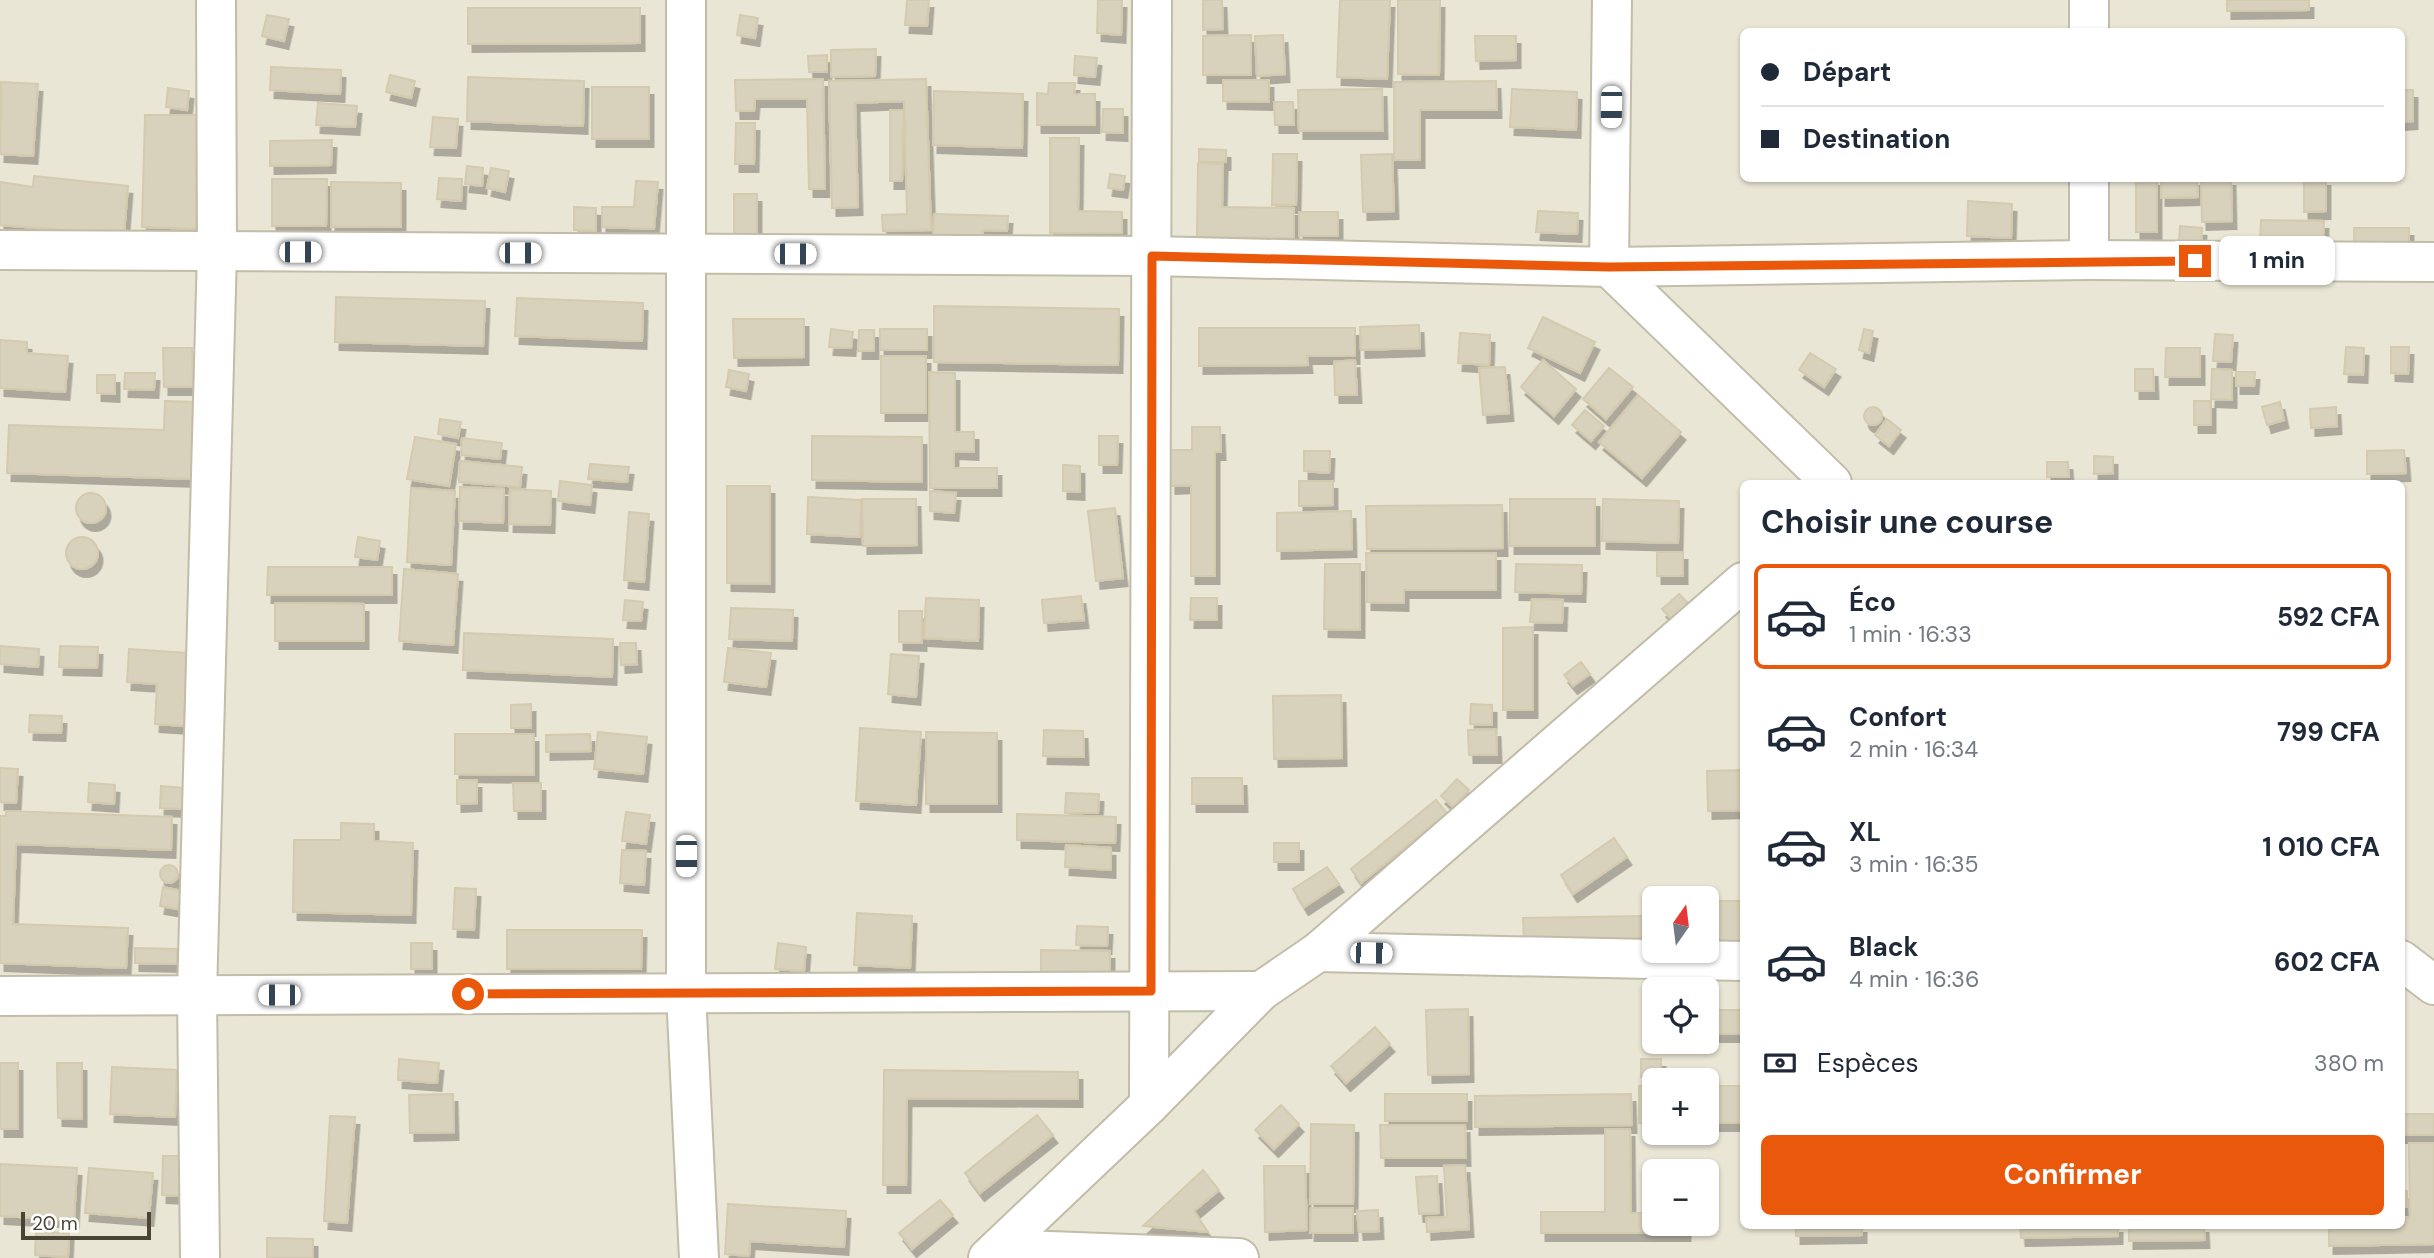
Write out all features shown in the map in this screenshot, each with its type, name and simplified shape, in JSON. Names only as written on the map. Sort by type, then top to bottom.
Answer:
[{"type":"street","points":[[200,1258],[197,995],[217,251],[216,0]]},
{"type":"street","points":[[685,0],[686,993],[699,1258]]},
{"type":"street","points":[[1149,1105],[1153,0]]},
{"type":"street","points":[[1612,0],[1609,267],[1829,480]]},
{"type":"street","points":[[2089,0],[2089,28]]},
{"type":"street","points":[[2089,182],[2089,260]]},
{"type":"street","points":[[0,250],[1152,256],[1609,267],[2089,260],[2434,262]]},
{"type":"street","points":[[993,1254],[1149,1105],[1261,990],[1318,953],[1740,585]]},
{"type":"street","points":[[1318,953],[1740,961]]},
{"type":"street","points":[[0,996],[1261,990]]},
{"type":"street","points":[[993,1254],[1239,1258]]},
{"type":"shaded area","points":[[0,0],[2434,0],[2434,1258],[0,1258]]},
{"type":"building","points":[[907,0],[929,0],[927,26],[905,25]]},
{"type":"building","points":[[1098,0],[1122,0],[1121,35],[1097,33]]},
{"type":"building","points":[[1203,0],[1222,0],[1223,29],[1203,30]]},
{"type":"building","points":[[1340,0],[1390,0],[1387,79],[1337,77]]},
{"type":"building","points":[[1398,0],[1440,0],[1439,75],[1398,74]]},
{"type":"building","points":[[2227,0],[2309,0],[2309,10],[2227,11]]},
{"type":"building","points":[[468,8],[640,8],[640,43],[468,44]]},
{"type":"building","points":[[267,15],[289,19],[284,41],[262,36]]},
{"type":"building","points":[[740,15],[758,18],[755,38],[737,35]]},
{"type":"building","points":[[1251,35],[1251,75],[1203,75],[1203,36]]},
{"type":"building","points":[[1283,35],[1285,74],[1257,76],[1255,36]]},
{"type":"building","points":[[1475,36],[1516,36],[1516,60],[1476,61]]},
{"type":"building","points":[[876,49],[875,76],[831,77],[831,50]]},
{"type":"building","points":[[827,55],[827,72],[809,72],[808,56]]},
{"type":"building","points":[[1075,56],[1097,58],[1095,77],[1074,75]]},
{"type":"building","points":[[271,67],[341,70],[340,94],[270,90]]},
{"type":"building","points":[[390,75],[415,81],[411,98],[386,92]]},
{"type":"building","points":[[468,77],[584,81],[583,126],[467,121]]},
{"type":"building","points":[[823,79],[825,189],[809,189],[807,99],[755,99],[754,111],[736,111],[735,80]]},
{"type":"building","points":[[926,79],[931,230],[883,231],[882,215],[907,214],[904,101],[855,103],[858,207],[832,208],[829,81]]},
{"type":"building","points":[[1223,80],[1269,80],[1269,102],[1223,101]]},
{"type":"building","points":[[1496,81],[1497,110],[1420,110],[1420,160],[1394,160],[1394,82]]},
{"type":"building","points":[[1,82],[38,84],[33,156],[0,154]]},
{"type":"building","points":[[1049,83],[1075,83],[1074,94],[1095,94],[1095,125],[1037,125],[1037,93],[1048,94]]},
{"type":"building","points":[[592,87],[649,87],[649,139],[592,139]]},
{"type":"building","points":[[168,88],[189,91],[187,110],[166,107]]},
{"type":"building","points":[[1382,89],[1383,131],[1299,131],[1298,90]]},
{"type":"building","points":[[1512,89],[1577,92],[1576,130],[1510,127]]},
{"type":"building","points":[[2405,90],[2413,90],[2413,121],[2405,122]]},
{"type":"building","points":[[934,91],[1023,94],[1022,148],[933,145]]},
{"type":"building","points":[[1274,102],[1293,102],[1294,125],[1275,125]]},
{"type":"building","points":[[318,103],[357,106],[355,127],[316,125]]},
{"type":"building","points":[[1103,109],[1123,109],[1123,133],[1102,132]]},
{"type":"building","points":[[890,110],[904,110],[902,181],[890,181]]},
{"type":"building","points":[[145,115],[198,115],[196,229],[142,227]]},
{"type":"building","points":[[433,117],[458,119],[456,148],[430,147]]},
{"type":"building","points":[[736,123],[755,123],[754,164],[735,164]]},
{"type":"building","points":[[1050,138],[1079,138],[1078,211],[1122,212],[1122,233],[1050,233]]},
{"type":"building","points":[[332,140],[331,165],[270,166],[270,141]]},
{"type":"building","points":[[1199,149],[1226,150],[1226,162],[1199,162]]},
{"type":"building","points":[[1273,154],[1297,154],[1296,205],[1272,205]]},
{"type":"building","points":[[1392,154],[1394,211],[1363,212],[1361,155]]},
{"type":"building","points":[[1198,163],[1223,164],[1222,207],[1294,208],[1294,238],[1197,237]]},
{"type":"building","points":[[467,166],[483,168],[482,186],[465,184]]},
{"type":"building","points":[[491,168],[509,171],[505,192],[487,188]]},
{"type":"building","points":[[1110,174],[1125,176],[1123,190],[1108,188]]},
{"type":"building","points":[[34,176],[128,186],[124,235],[0,225],[0,182],[33,187]]},
{"type":"building","points":[[439,178],[462,179],[461,201],[437,199]]},
{"type":"building","points":[[272,179],[327,179],[326,226],[272,226]]},
{"type":"building","points":[[636,181],[658,182],[654,229],[602,227],[602,207],[634,207]]},
{"type":"building","points":[[331,182],[401,183],[401,227],[331,227]]},
{"type":"building","points":[[2136,182],[2157,182],[2157,232],[2136,232]]},
{"type":"building","points":[[2161,182],[2197,182],[2198,197],[2161,198]]},
{"type":"building","points":[[2201,182],[2231,182],[2232,221],[2202,222]]},
{"type":"building","points":[[2304,182],[2326,182],[2326,211],[2304,212]]},
{"type":"building","points":[[734,194],[757,194],[757,235],[734,235]]},
{"type":"building","points":[[1968,201],[2012,204],[2011,238],[1967,236]]},
{"type":"building","points":[[574,207],[596,208],[596,231],[574,230]]},
{"type":"building","points":[[1538,211],[1578,213],[1577,234],[1536,232]]},
{"type":"building","points":[[1299,212],[1338,212],[1338,236],[1299,236]]},
{"type":"building","points":[[934,214],[1008,216],[1007,231],[983,230],[983,240],[933,239]]},
{"type":"building","points":[[2261,220],[2324,221],[2323,244],[2260,242]]},
{"type":"building","points":[[2180,226],[2202,228],[2201,244],[2179,242]]},
{"type":"building","points":[[2354,228],[2409,228],[2409,244],[2354,244]]},
{"type":"building","points":[[336,297],[485,301],[483,346],[335,342]]},
{"type":"building","points":[[517,298],[643,303],[642,341],[515,336]]},
{"type":"building","points":[[934,306],[1119,309],[1118,365],[934,362]]},
{"type":"building","points":[[1543,317],[1595,342],[1580,373],[1528,348]]},
{"type":"building","points":[[733,319],[804,319],[804,357],[734,358]]},
{"type":"building","points":[[1419,325],[1420,348],[1361,350],[1360,327]]},
{"type":"building","points":[[1199,328],[1355,328],[1355,356],[1307,356],[1308,365],[1199,366]]},
{"type":"building","points":[[831,329],[853,332],[851,348],[829,347]]},
{"type":"building","points":[[880,329],[927,329],[927,350],[880,350]]},
{"type":"building","points":[[1864,329],[1873,331],[1869,353],[1859,350]]},
{"type":"building","points":[[859,330],[874,330],[874,351],[858,351]]},
{"type":"building","points":[[1460,333],[1490,335],[1489,365],[1458,363]]},
{"type":"building","points":[[2215,334],[2233,335],[2231,362],[2213,361]]},
{"type":"building","points":[[0,340],[27,342],[27,353],[68,356],[65,392],[0,388]]},
{"type":"building","points":[[2346,347],[2364,348],[2363,375],[2344,374]]},
{"type":"building","points":[[2391,347],[2409,347],[2408,374],[2391,373]]},
{"type":"building","points":[[163,348],[192,348],[193,387],[164,387]]},
{"type":"building","points":[[2166,348],[2200,348],[2200,377],[2165,377]]},
{"type":"building","points":[[1810,353],[1836,369],[1824,387],[1799,370]]},
{"type":"building","points":[[881,356],[926,356],[926,413],[881,413]]},
{"type":"building","points":[[1355,360],[1357,395],[1335,395],[1334,362]]},
{"type":"building","points":[[1543,360],[1576,389],[1554,416],[1521,387]]},
{"type":"building","points":[[1505,367],[1509,413],[1483,415],[1479,368]]},
{"type":"building","points":[[1609,368],[1633,387],[1606,419],[1583,399]]},
{"type":"building","points":[[2135,369],[2153,369],[2154,391],[2135,391]]},
{"type":"building","points":[[2212,369],[2232,370],[2232,400],[2211,399]]},
{"type":"building","points":[[729,370],[749,374],[746,391],[726,387]]},
{"type":"building","points":[[929,372],[955,373],[955,432],[974,432],[974,452],[954,451],[954,468],[997,468],[997,488],[930,488]]},
{"type":"building","points":[[2236,372],[2255,372],[2254,386],[2236,386]]},
{"type":"building","points":[[125,373],[155,373],[154,390],[124,389]]},
{"type":"building","points":[[97,375],[115,375],[115,394],[97,393]]},
{"type":"building","points":[[1638,395],[1681,432],[1642,478],[1599,442]]},
{"type":"building","points":[[165,401],[195,402],[193,479],[7,473],[9,425],[164,430]]},
{"type":"building","points":[[2194,401],[2211,401],[2211,425],[2194,425]]},
{"type":"building","points":[[2280,402],[2284,420],[2267,425],[2262,407]]},
{"type":"building","points":[[1869,407],[1877,407],[1882,416],[1880,423],[1869,425],[1864,420],[1864,412]]},
{"type":"building","points":[[2336,407],[2337,426],[2311,428],[2310,409]]},
{"type":"building","points":[[1585,410],[1604,426],[1591,441],[1572,425]]},
{"type":"building","points":[[440,419],[461,422],[458,438],[438,434]]},
{"type":"building","points":[[1887,419],[1901,430],[1889,446],[1875,435]]},
{"type":"building","points":[[1192,427],[1220,427],[1221,452],[1215,452],[1215,576],[1191,576],[1191,485],[1171,486],[1170,450],[1192,450]]},
{"type":"building","points":[[812,436],[922,437],[922,482],[812,480]]},
{"type":"building","points":[[1099,436],[1118,436],[1117,465],[1099,465]]},
{"type":"building","points":[[415,437],[456,444],[449,486],[407,479]]},
{"type":"building","points":[[462,438],[502,443],[500,459],[461,455]]},
{"type":"building","points":[[2404,450],[2406,473],[2367,474],[2367,451]]},
{"type":"building","points":[[1304,451],[1330,451],[1329,473],[1304,471]]},
{"type":"building","points":[[2094,456],[2113,457],[2113,473],[2094,474]]},
{"type":"building","points":[[460,461],[522,467],[520,487],[459,482]]},
{"type":"building","points":[[2047,462],[2068,462],[2069,477],[2047,477]]},
{"type":"building","points":[[590,464],[629,467],[627,482],[588,479]]},
{"type":"building","points":[[1063,465],[1080,466],[1080,492],[1063,491]]},
{"type":"building","points":[[560,481],[592,485],[590,505],[558,501]]},
{"type":"building","points":[[1299,481],[1333,481],[1333,505],[1299,506]]},
{"type":"building","points":[[727,486],[770,486],[770,584],[727,583]]},
{"type":"building","points":[[460,487],[504,489],[503,523],[459,521]]},
{"type":"building","points":[[411,488],[455,491],[451,565],[407,562]]},
{"type":"building","points":[[510,489],[551,491],[550,525],[509,524]]},
{"type":"building","points":[[930,491],[956,493],[954,513],[930,511]]},
{"type":"building","points":[[91,493],[102,497],[106,508],[102,519],[91,523],[80,519],[76,508],[80,497]]},
{"type":"building","points":[[808,497],[861,500],[860,537],[807,534]]},
{"type":"building","points":[[862,499],[916,499],[917,545],[863,546]]},
{"type":"building","points":[[1510,499],[1595,499],[1595,546],[1510,546]]},
{"type":"building","points":[[1603,499],[1679,501],[1678,543],[1602,541]]},
{"type":"building","points":[[1502,505],[1503,548],[1367,549],[1366,506]]},
{"type":"building","points":[[1115,508],[1123,578],[1096,581],[1088,511]]},
{"type":"building","points":[[1351,511],[1352,549],[1277,551],[1277,513]]},
{"type":"building","points":[[629,512],[649,514],[644,582],[624,580]]},
{"type":"building","points":[[82,537],[94,541],[98,553],[94,565],[82,569],[70,565],[66,553],[70,541]]},
{"type":"building","points":[[358,537],[380,541],[377,560],[355,557]]},
{"type":"building","points":[[1657,552],[1683,552],[1683,576],[1657,576]]},
{"type":"building","points":[[1366,553],[1496,553],[1496,590],[1404,590],[1404,603],[1367,602]]},
{"type":"building","points":[[1325,564],[1360,564],[1360,630],[1324,629]]},
{"type":"building","points":[[1516,564],[1582,565],[1581,594],[1515,592]]},
{"type":"building","points":[[268,567],[392,567],[392,595],[267,595]]},
{"type":"building","points":[[404,569],[458,574],[453,645],[399,641]]},
{"type":"building","points":[[1679,594],[1691,606],[1674,622],[1662,609]]},
{"type":"building","points":[[1081,596],[1084,620],[1044,623],[1042,600]]},
{"type":"building","points":[[926,598],[979,600],[978,641],[924,638]]},
{"type":"building","points":[[1191,598],[1217,598],[1217,620],[1190,620]]},
{"type":"building","points":[[1532,599],[1563,600],[1562,623],[1530,622]]},
{"type":"building","points":[[625,600],[643,602],[641,621],[623,620]]},
{"type":"building","points":[[275,603],[364,604],[364,641],[275,641]]},
{"type":"building","points":[[731,608],[793,610],[792,641],[729,639]]},
{"type":"building","points":[[899,611],[922,611],[922,643],[899,642]]},
{"type":"building","points":[[1533,627],[1533,710],[1503,710],[1503,628]]},
{"type":"building","points":[[464,633],[613,639],[612,677],[463,670]]},
{"type":"building","points":[[620,643],[636,643],[637,664],[621,665]]},
{"type":"building","points":[[0,646],[39,649],[38,667],[0,664]]},
{"type":"building","points":[[60,646],[98,647],[97,668],[59,667]]},
{"type":"building","points":[[728,648],[771,653],[766,687],[724,682]]},
{"type":"building","points":[[129,649],[187,653],[184,726],[155,724],[157,684],[127,682]]},
{"type":"building","points":[[891,654],[919,656],[916,697],[888,694]]},
{"type":"building","points":[[1581,662],[1590,674],[1573,686],[1564,675]]},
{"type":"building","points":[[1341,695],[1342,758],[1274,759],[1273,696]]},
{"type":"building","points":[[531,704],[531,728],[511,728],[511,705]]},
{"type":"building","points":[[1471,704],[1492,705],[1492,725],[1470,724]]},
{"type":"building","points":[[30,715],[62,716],[61,733],[29,732]]},
{"type":"building","points":[[860,728],[921,732],[916,805],[856,801]]},
{"type":"building","points":[[1496,729],[1497,755],[1469,755],[1468,730]]},
{"type":"building","points":[[1044,730],[1083,731],[1084,757],[1043,756]]},
{"type":"building","points":[[598,732],[647,737],[643,774],[594,769]]},
{"type":"building","points":[[926,732],[997,733],[997,804],[926,804]]},
{"type":"building","points":[[455,734],[534,734],[534,775],[455,774]]},
{"type":"building","points":[[590,734],[591,751],[546,752],[546,735]]},
{"type":"building","points":[[0,768],[18,769],[16,803],[0,802]]},
{"type":"building","points":[[1740,770],[1740,810],[1708,811],[1707,771]]},
{"type":"building","points":[[1192,778],[1242,778],[1243,804],[1192,804]]},
{"type":"building","points":[[1457,779],[1469,790],[1453,807],[1441,796]]},
{"type":"building","points":[[457,780],[477,780],[477,803],[457,804]]},
{"type":"building","points":[[89,783],[115,785],[114,804],[88,802]]},
{"type":"building","points":[[513,783],[541,783],[541,811],[514,811]]},
{"type":"building","points":[[161,786],[183,788],[182,809],[160,808]]},
{"type":"building","points":[[1066,793],[1099,794],[1098,813],[1065,813]]},
{"type":"building","points":[[1436,800],[1447,813],[1361,883],[1351,869]]},
{"type":"building","points":[[6,811],[172,817],[171,850],[16,844],[13,924],[128,928],[126,968],[0,963],[0,816],[6,816]]},
{"type":"building","points":[[626,812],[650,815],[646,844],[622,841]]},
{"type":"building","points":[[1017,814],[1116,817],[1115,843],[1017,840]]},
{"type":"building","points":[[341,823],[374,824],[374,841],[413,843],[411,915],[293,912],[294,840],[341,840]]},
{"type":"building","points":[[1614,838],[1627,857],[1573,894],[1561,875]]},
{"type":"building","points":[[1274,843],[1299,843],[1299,862],[1274,862]]},
{"type":"building","points":[[1066,845],[1111,848],[1111,870],[1065,867]]},
{"type":"building","points":[[622,850],[646,851],[644,885],[620,883]]},
{"type":"building","points":[[169,865],[175,868],[178,874],[175,880],[169,883],[163,880],[160,874],[163,868]]},
{"type":"building","points":[[1327,867],[1339,884],[1304,907],[1293,889]]},
{"type":"building","points":[[163,887],[182,891],[178,909],[160,906]]},
{"type":"building","points":[[455,888],[476,889],[474,930],[453,929]]},
{"type":"building","points":[[1719,901],[1740,901],[1740,942],[1719,943]]},
{"type":"building","points":[[857,913],[912,916],[910,968],[854,965]]},
{"type":"building","points":[[1642,916],[1642,938],[1524,940],[1523,918]]},
{"type":"building","points":[[1077,926],[1108,927],[1107,946],[1076,945]]},
{"type":"building","points":[[507,930],[642,930],[641,969],[507,969]]},
{"type":"building","points":[[411,943],[432,943],[432,969],[411,969]]},
{"type":"building","points":[[778,943],[806,947],[804,971],[775,969]]},
{"type":"building","points":[[135,948],[177,949],[177,964],[135,963]]},
{"type":"building","points":[[1041,950],[1110,951],[1110,980],[1041,979]]},
{"type":"building","points":[[1468,1009],[1469,1074],[1428,1075],[1426,1010]]},
{"type":"building","points":[[1719,1010],[1740,1010],[1740,1034],[1719,1034]]},
{"type":"building","points":[[1375,1027],[1390,1044],[1346,1083],[1331,1066]]},
{"type":"building","points":[[399,1059],[439,1063],[437,1083],[398,1080]]},
{"type":"building","points":[[1641,1059],[1661,1059],[1661,1068],[1642,1068],[1641,1077]]},
{"type":"building","points":[[0,1063],[18,1063],[18,1129],[0,1129]]},
{"type":"building","points":[[57,1063],[82,1063],[82,1119],[58,1118]]},
{"type":"building","points":[[112,1067],[177,1070],[175,1117],[110,1114]]},
{"type":"building","points":[[884,1070],[1078,1072],[1078,1099],[907,1098],[906,1185],[883,1185]]},
{"type":"building","points":[[1639,1086],[1642,1086],[1642,1123],[1639,1123]]},
{"type":"building","points":[[1719,1086],[1740,1086],[1740,1123],[1719,1123]]},
{"type":"building","points":[[453,1094],[454,1132],[410,1133],[409,1095]]},
{"type":"building","points":[[1385,1094],[1467,1094],[1467,1121],[1385,1121]]},
{"type":"building","points":[[1631,1094],[1632,1125],[1475,1127],[1475,1096]]},
{"type":"building","points":[[1281,1105],[1299,1124],[1274,1149],[1255,1130]]},
{"type":"building","points":[[2405,1114],[2434,1114],[2434,1135],[2405,1135]]},
{"type":"building","points":[[1037,1115],[1053,1135],[980,1193],[965,1173]]},
{"type":"building","points":[[330,1116],[355,1117],[347,1223],[324,1221]]},
{"type":"building","points":[[1311,1124],[1354,1125],[1353,1204],[1310,1204]]},
{"type":"building","points":[[1380,1125],[1465,1125],[1466,1158],[1381,1158]]},
{"type":"building","points":[[1605,1129],[1630,1129],[1631,1213],[1642,1213],[1642,1233],[1541,1233],[1541,1212],[1605,1212]]},
{"type":"building","points":[[2409,1143],[2434,1143],[2434,1244],[2329,1246],[2329,1229],[2405,1229],[2405,1218],[2410,1217]]},
{"type":"building","points":[[163,1156],[182,1156],[181,1196],[162,1195]]},
{"type":"building","points":[[0,1164],[77,1168],[74,1220],[0,1216]]},
{"type":"building","points":[[1465,1165],[1469,1229],[1427,1232],[1426,1218],[1447,1217],[1444,1166]]},
{"type":"building","points":[[1264,1166],[1305,1166],[1307,1230],[1265,1232]]},
{"type":"building","points":[[89,1168],[153,1173],[149,1218],[85,1213]]},
{"type":"building","points":[[1203,1170],[1219,1190],[1194,1211],[1208,1232],[1143,1226]]},
{"type":"building","points":[[1437,1176],[1439,1213],[1419,1214],[1416,1177]]},
{"type":"building","points":[[2405,1191],[2407,1191],[2405,1207]]},
{"type":"building","points":[[940,1200],[953,1215],[912,1249],[899,1233]]},
{"type":"building","points":[[728,1204],[846,1211],[844,1247],[750,1241],[749,1256],[725,1254]]},
{"type":"building","points":[[1311,1208],[1353,1208],[1353,1233],[1310,1233]]},
{"type":"building","points":[[1378,1210],[1379,1231],[1359,1232],[1357,1211]]},
{"type":"building","points":[[1796,1229],[1862,1229],[1862,1235],[1796,1236]]},
{"type":"building","points":[[2020,1229],[2118,1229],[2118,1236],[2021,1238]]},
{"type":"building","points":[[2129,1229],[2204,1229],[2205,1240],[2129,1241]]},
{"type":"building","points":[[36,1232],[69,1233],[68,1257],[35,1255]]},
{"type":"building","points":[[267,1238],[313,1239],[313,1258],[267,1258]]},
{"type":"route","points":[[468,994],[1151,991],[1152,256],[1609,267],[2195,261]]}]
